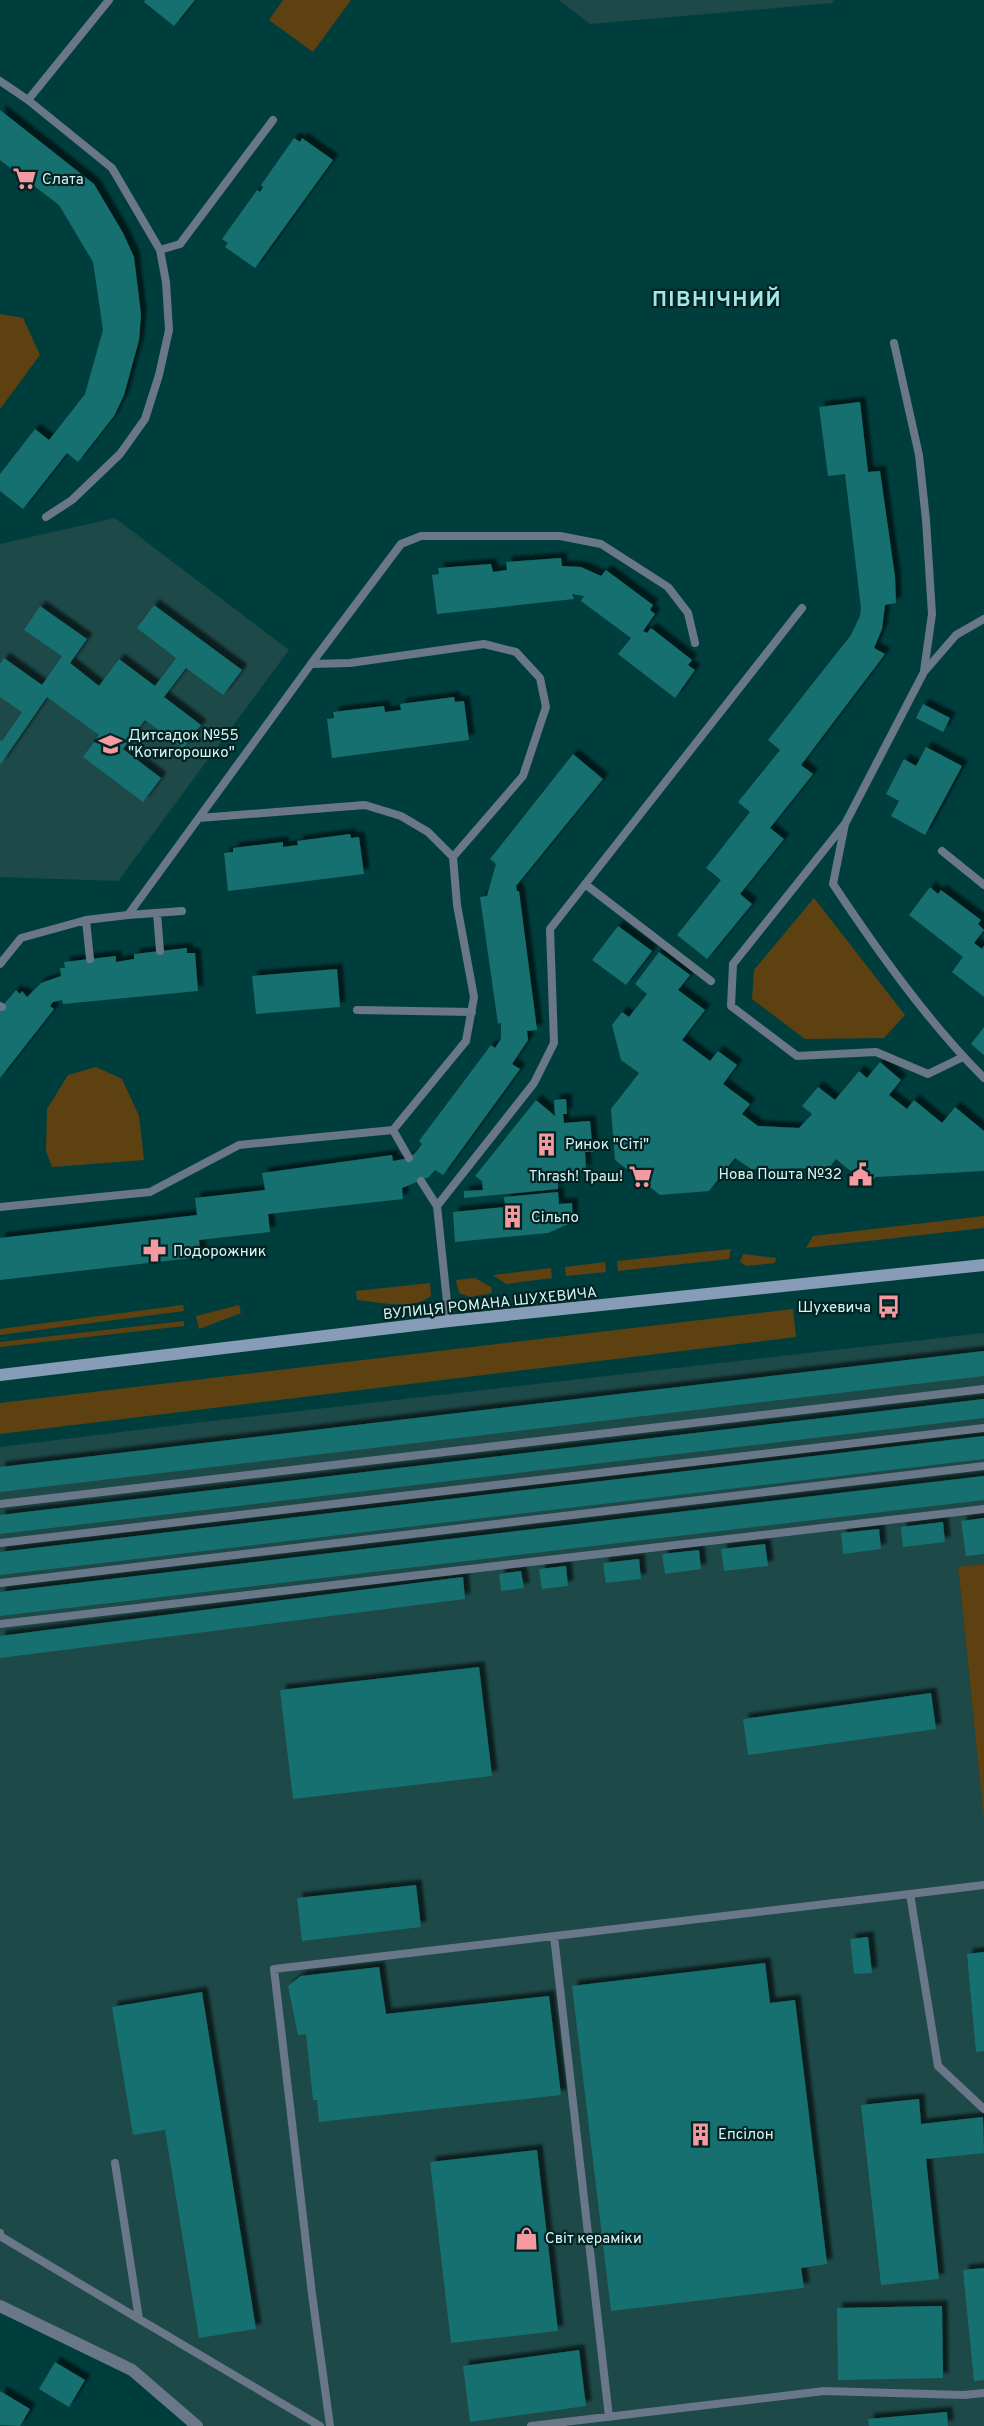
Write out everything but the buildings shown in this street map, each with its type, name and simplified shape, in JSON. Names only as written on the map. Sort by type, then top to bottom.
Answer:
[{"type":"main road","name":"ВУЛИЦЯ РОМАНА ШУХЕВИЧА","points":[[0,1375],[449,1322],[984,1265]]},
{"type":"street","points":[[0,2306],[132,2370],[197,2426]]},
{"type":"lane","points":[[28,100],[109,0]]},
{"type":"lane","points":[[0,81],[28,100],[112,168],[160,250],[166,282],[169,330],[159,375],[145,419],[120,454],[72,500],[46,517]]},
{"type":"lane","points":[[160,250],[180,244],[273,120]]},
{"type":"lane","points":[[894,343],[919,454],[926,519],[932,614],[924,672]]},
{"type":"lane","points":[[128,915],[401,544],[421,536],[560,536],[602,544],[668,588],[688,613],[695,643]]},
{"type":"lane","points":[[438,1206],[534,1083],[554,1043],[550,929],[802,608]]},
{"type":"lane","points":[[963,1057],[928,1074],[876,1052],[797,1056],[732,1006],[733,964],[846,824],[924,672],[956,635],[984,619]]},
{"type":"lane","points":[[311,664],[350,663],[484,644],[516,652],[540,678],[546,707],[523,776],[453,857]]},
{"type":"lane","points":[[0,1207],[150,1192],[239,1145],[393,1130],[466,1041],[474,997],[457,905],[453,857],[428,832],[401,816],[365,805],[198,818]]},
{"type":"lane","points":[[846,824],[833,884],[873,943],[963,1057],[984,1078]]},
{"type":"lane","points":[[942,851],[984,885]]},
{"type":"lane","points":[[585,884],[711,981]]},
{"type":"lane","points":[[0,964],[21,938],[86,920],[182,911]]},
{"type":"lane","points":[[157,913],[160,951]]},
{"type":"lane","points":[[86,920],[90,959]]},
{"type":"lane","points":[[357,1010],[472,1012]]},
{"type":"lane","points":[[393,1130],[409,1158]]},
{"type":"lane","points":[[421,1180],[438,1206],[449,1322]]},
{"type":"lane","points":[[0,1504],[984,1389]]},
{"type":"lane","points":[[0,1543],[984,1428]]},
{"type":"lane","points":[[0,1583],[984,1466]]},
{"type":"lane","points":[[0,1624],[984,1509]]},
{"type":"lane","points":[[330,2426],[312,2294],[274,1969],[984,1885]]},
{"type":"lane","points":[[910,1894],[938,2066],[984,2109]]},
{"type":"lane","points":[[554,1936],[609,2417]]},
{"type":"lane","points":[[115,2163],[139,2319]]},
{"type":"lane","points":[[0,2233],[0,2236],[320,2426]]},
{"type":"lane","points":[[531,2426],[824,2391],[964,2395],[984,2393]]},
{"type":"shaded area","points":[[283,0],[351,0],[313,52],[269,20]]},
{"type":"shaded area","points":[[559,0],[834,0],[833,3],[590,24]]},
{"type":"shaded area","points":[[0,314],[23,318],[40,355],[0,409]]},
{"type":"shaded area","name":"Дитсадок №55 \"Котигорошко\"","points":[[115,518],[289,650],[118,881],[0,877],[0,544]]},
{"type":"shaded area","points":[[814,898],[905,1015],[884,1038],[805,1039],[752,999],[754,970]]},
{"type":"shaded area","points":[[96,1067],[122,1079],[139,1116],[144,1160],[52,1167],[46,1151],[47,1109],[68,1075]]},
{"type":"shaded area","points":[[984,1216],[984,1228],[806,1248],[813,1236]]},
{"type":"shaded area","points":[[731,1249],[729,1259],[618,1271],[617,1261]]},
{"type":"shaded area","points":[[743,1254],[776,1258],[775,1263],[746,1266],[740,1262]]},
{"type":"shaded area","points":[[605,1262],[606,1272],[566,1276],[565,1267]]},
{"type":"shaded area","points":[[551,1268],[552,1278],[506,1284],[493,1275]]},
{"type":"shaded area","points":[[475,1278],[491,1287],[492,1293],[470,1297],[459,1293],[456,1280]]},
{"type":"shaded area","points":[[430,1283],[431,1296],[415,1303],[395,1304],[357,1300],[356,1291]]},
{"type":"shaded area","points":[[183,1305],[184,1311],[0,1335],[0,1329]]},
{"type":"shaded area","points":[[239,1305],[241,1313],[199,1329],[196,1316]]},
{"type":"shaded area","points":[[793,1309],[796,1337],[0,1434],[0,1403]]},
{"type":"shaded area","points":[[184,1321],[184,1326],[0,1347],[0,1342]]},
{"type":"shaded area","points":[[984,1333],[984,1564],[958,1568],[984,1821],[984,2426],[197,2426],[132,2370],[0,2306],[0,1447]]},
{"type":"shaded area","points":[[984,1564],[984,1821],[958,1567]]},
{"type":"place","name":"Слата","points":[[24,179]]},
{"type":"place","name":"Дитсадок №55 \"Котигорошко\"","points":[[110,744]]},
{"type":"place","name":"Ринок \"Сіті\"","points":[[547,1144]]},
{"type":"place","name":"Нова Пошта №32","points":[[860,1174]]},
{"type":"place","name":"Thrash! Траш!","points":[[641,1176]]},
{"type":"place","name":"Сільпо","points":[[513,1217]]},
{"type":"place","name":"Подорожник","points":[[155,1251]]},
{"type":"place","name":"Шухевича","points":[[889,1307]]},
{"type":"place","name":"Епсілон","points":[[700,2134]]},
{"type":"place","name":"Світ кераміки","points":[[527,2238]]},
{"type":"district","name":"ПІВНІЧНИЙ","points":[[717,299]]}]
